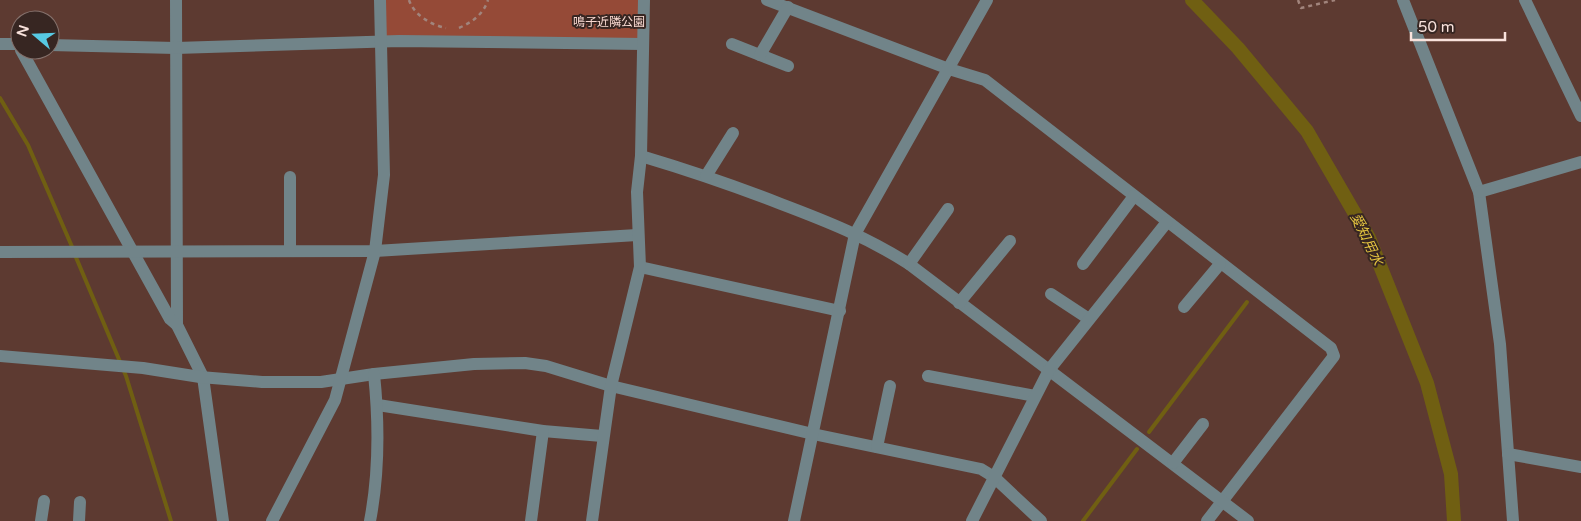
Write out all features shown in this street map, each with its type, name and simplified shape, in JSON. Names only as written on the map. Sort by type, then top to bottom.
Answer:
[{"type":"street","points":[[176,0],[176,326]]},
{"type":"street","points":[[272,521],[334,400],[375,251],[384,175],[380,0]]},
{"type":"street","points":[[592,521],[602,436],[611,386],[640,267],[637,235],[637,192],[641,156],[644,0]]},
{"type":"street","points":[[768,0],[948,69],[985,80],[1220,264],[1331,348],[1334,356],[1207,521]]},
{"type":"street","points":[[794,521],[855,234],[987,0]]},
{"type":"street","points":[[1403,0],[1479,192],[1500,344],[1513,521]]},
{"type":"street","points":[[1525,0],[1581,114]]},
{"type":"street","points":[[760,56],[788,7]]},
{"type":"street","points":[[60,45],[176,48],[380,41],[643,44]]},
{"type":"street","points":[[732,44],[788,66]]},
{"type":"street","points":[[27,60],[203,377],[223,521]]},
{"type":"street","points":[[706,176],[733,133]]},
{"type":"street","points":[[641,156],[706,176],[824,220],[884,248],[909,264],[1248,521]]},
{"type":"street","points":[[1479,192],[1581,162]]},
{"type":"street","points":[[290,177],[290,250]]},
{"type":"street","points":[[1083,264],[1134,196]]},
{"type":"street","points":[[909,264],[948,209]]},
{"type":"street","points":[[972,521],[1049,370],[1167,222]]},
{"type":"street","points":[[0,252],[375,251],[637,235]]},
{"type":"street","points":[[959,303],[1010,240]]},
{"type":"street","points":[[1184,307],[1220,264]]},
{"type":"street","points":[[640,267],[840,311]]},
{"type":"street","points":[[1051,294],[1089,319]]},
{"type":"street","points":[[0,356],[114,365],[203,377],[262,382],[321,382],[374,374],[474,364],[524,363],[546,366],[611,386],[812,434],[981,469],[994,477],[1041,521]]},
{"type":"street","points":[[370,521],[376,478],[378,405],[374,374]]},
{"type":"street","points":[[928,376],[1035,396]]},
{"type":"street","points":[[877,447],[890,386]]},
{"type":"street","points":[[378,405],[543,431],[602,436]]},
{"type":"street","points":[[1173,463],[1203,424]]},
{"type":"street","points":[[531,521],[543,431]]},
{"type":"street","points":[[1508,454],[1581,467]]},
{"type":"street","points":[[41,521],[44,501]]},
{"type":"street","points":[[79,521],[80,502]]},
{"type":"path","points":[[409,0],[417,14],[427,21],[443,28],[458,29],[473,22],[486,7],[488,0]]},
{"type":"path","points":[[1298,0],[1301,8],[1335,0]]},
{"type":"green space","name":"鳴子近隣公園","points":[[380,0],[644,0],[643,44],[380,41]]},
{"type":"waterway","name":"愛知用水","points":[[1192,0],[1238,48],[1307,131],[1369,238],[1427,383],[1451,474],[1454,521]]},
{"type":"waterway","points":[[0,98],[28,145],[73,249]]},
{"type":"waterway","points":[[75,255],[126,376],[171,521]]},
{"type":"waterway","points":[[1149,432],[1247,302]]},
{"type":"waterway","points":[[1083,521],[1137,449]]}]
